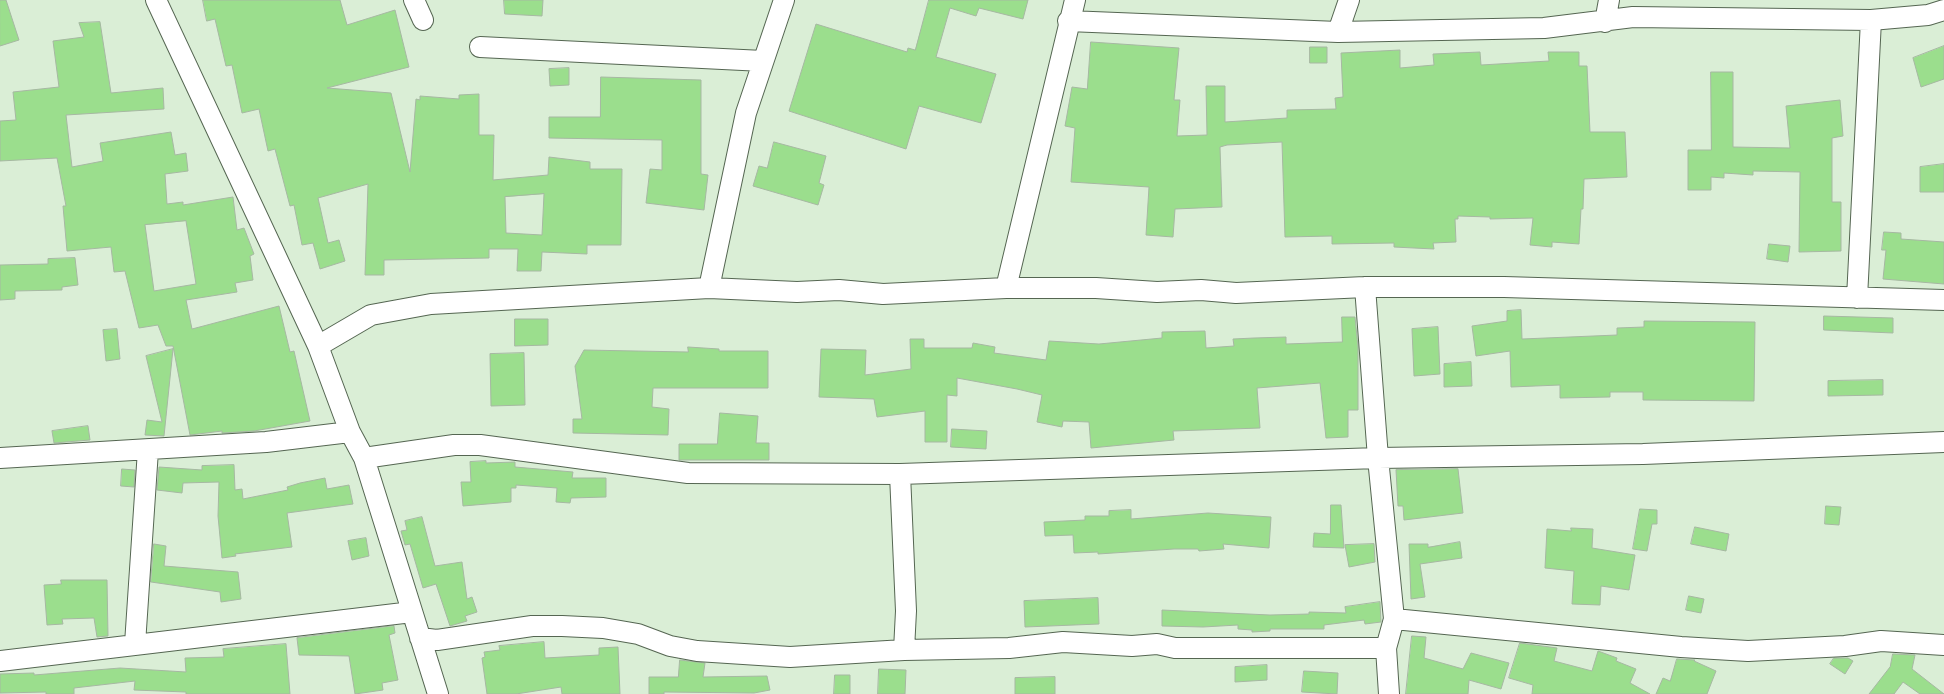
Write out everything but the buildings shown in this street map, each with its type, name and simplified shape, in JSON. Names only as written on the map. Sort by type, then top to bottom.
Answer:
[{"type":"street","points":[[156,0],[318,346],[350,432],[364,458],[386,523],[438,694]]},
{"type":"street","points":[[414,0],[423,20]]},
{"type":"street","points":[[709,288],[746,113],[784,0]]},
{"type":"street","points":[[1006,288],[1068,21],[1075,0]]},
{"type":"street","points":[[1338,32],[1348,0]]},
{"type":"street","points":[[1605,22],[1609,0]]},
{"type":"street","points":[[1068,21],[1338,32],[1544,28],[1578,22],[1605,22],[1633,17],[1871,20],[1928,15],[1944,10]]},
{"type":"street","points":[[1857,298],[1871,20]]},
{"type":"street","points":[[480,48],[763,61]]},
{"type":"street","points":[[318,346],[371,315],[422,305],[709,288],[797,292],[839,290],[883,294],[1006,288],[1096,288],[1157,292],[1201,290],[1236,293],[1365,288],[1504,287],[1944,300]]},
{"type":"street","points":[[1365,288],[1378,458],[1394,619],[1386,648],[1389,694]]},
{"type":"street","points":[[0,455],[148,450],[266,442],[350,432]]},
{"type":"street","points":[[364,458],[454,444],[480,445],[688,473],[900,474],[1378,458],[1643,454],[1944,442]]},
{"type":"street","points":[[136,644],[148,450]]},
{"type":"street","points":[[900,474],[906,611],[904,650]]},
{"type":"street","points":[[0,661],[412,612]]},
{"type":"street","points":[[1394,619],[1671,646],[1748,651],[1845,646],[1881,641],[1944,645]]},
{"type":"street","points":[[420,638],[437,640],[532,626],[603,628],[638,634],[670,646],[697,651],[790,657],[904,650],[1009,648],[1063,642],[1132,646],[1157,644],[1175,648],[1386,648]]}]
